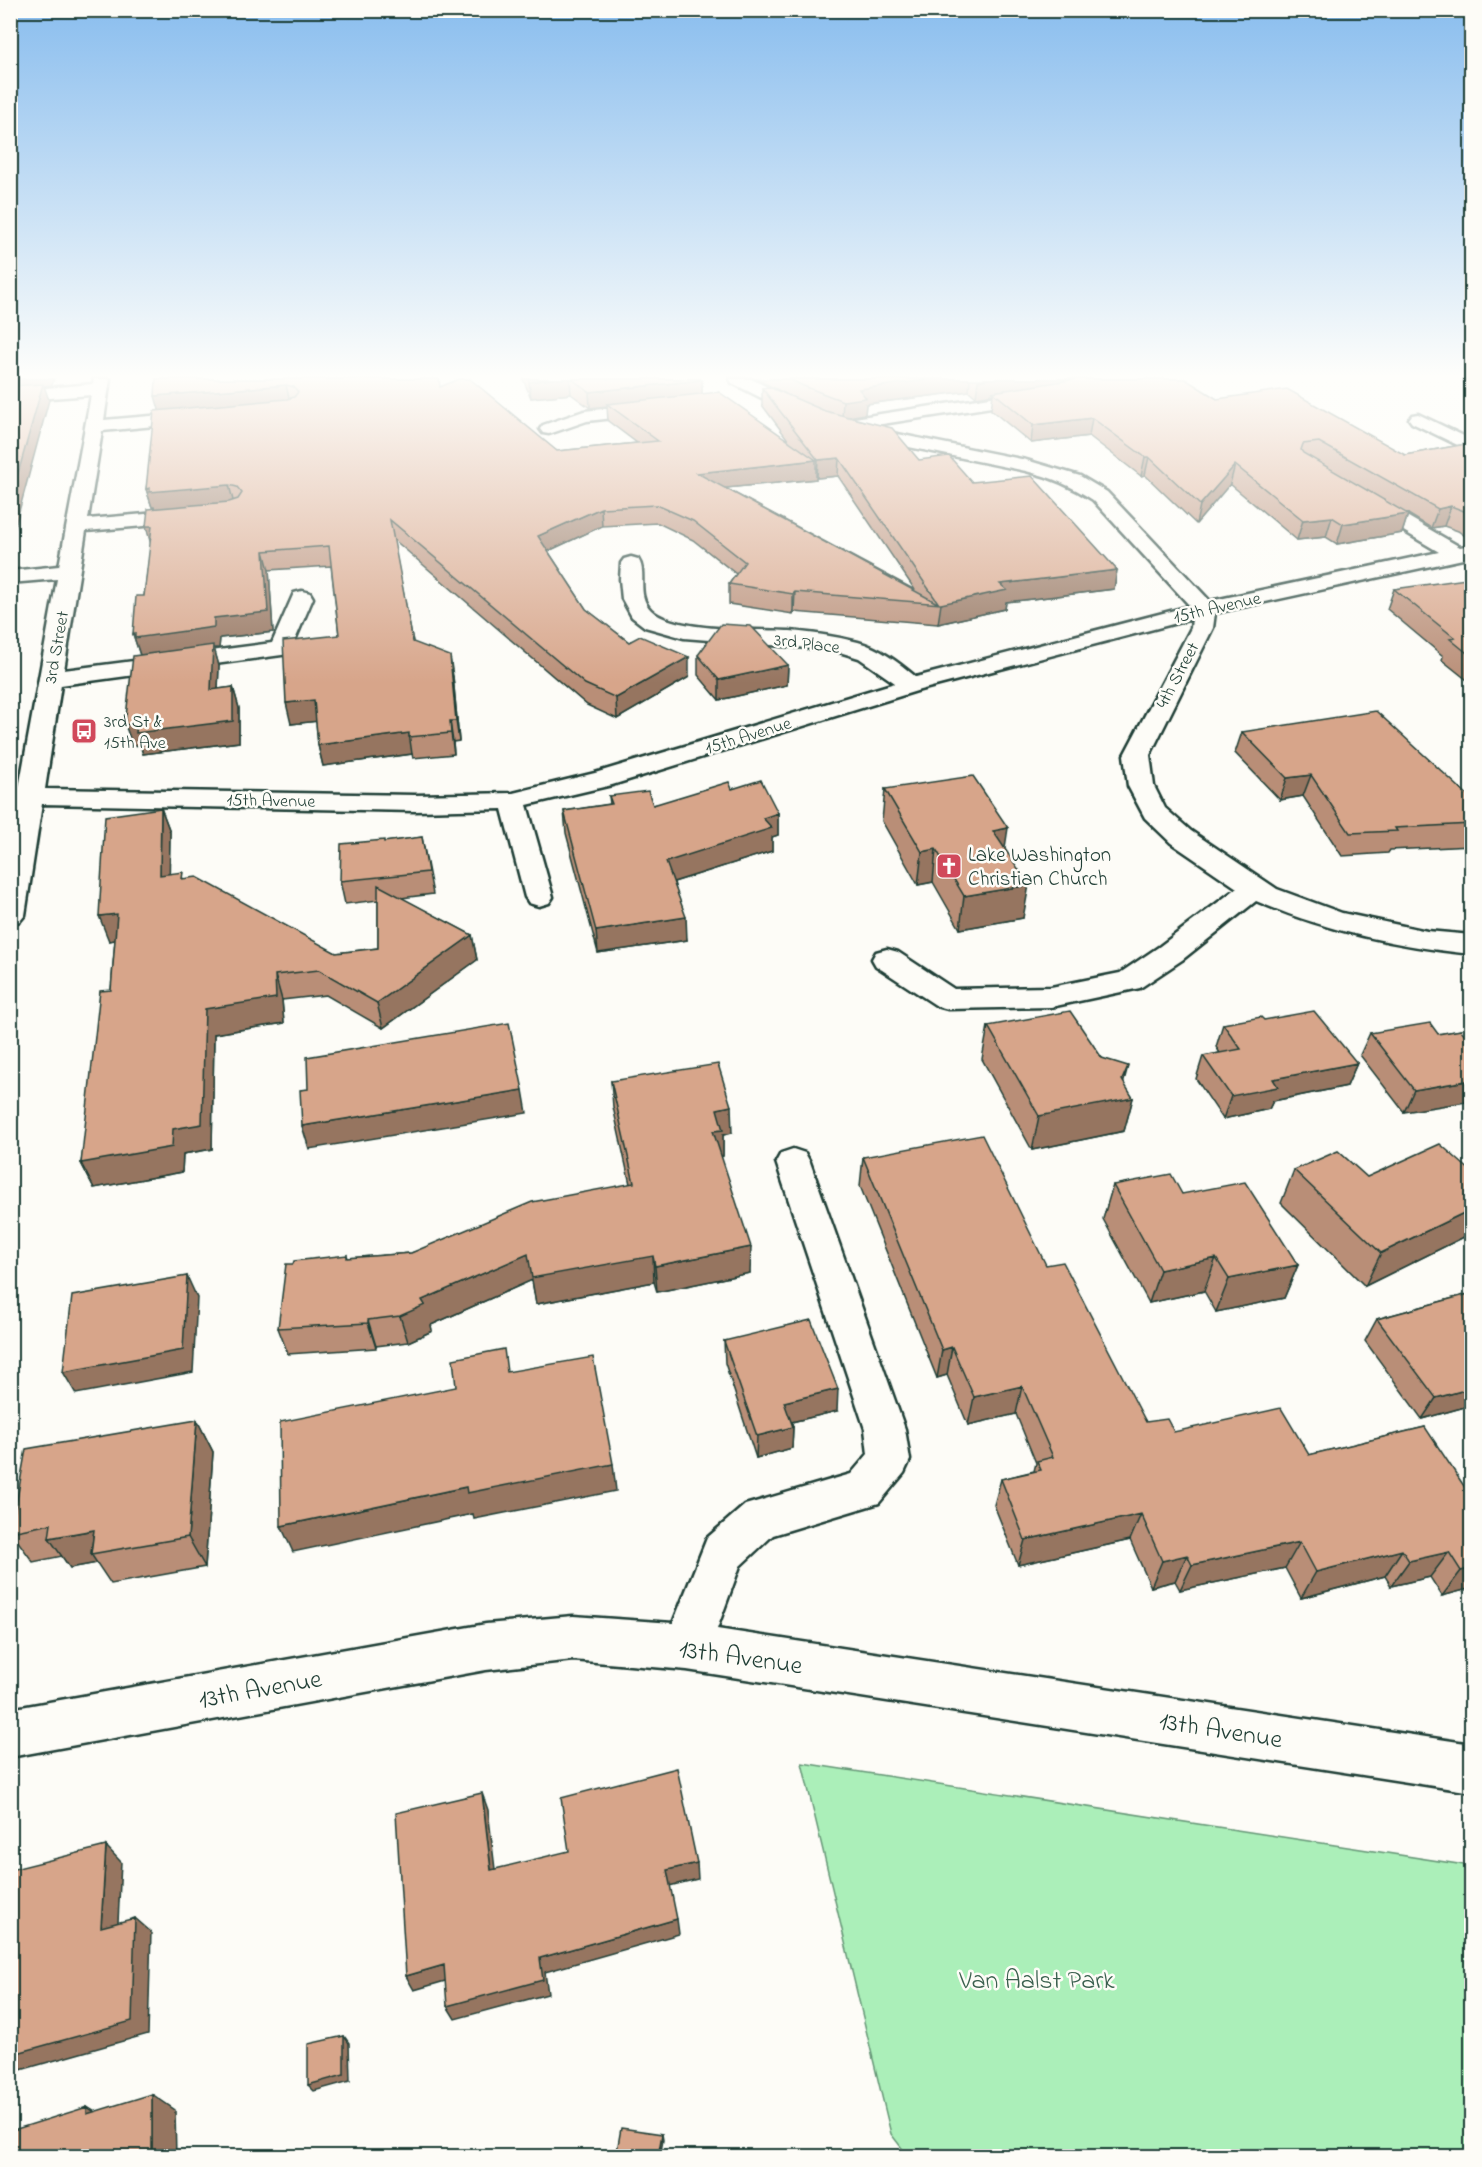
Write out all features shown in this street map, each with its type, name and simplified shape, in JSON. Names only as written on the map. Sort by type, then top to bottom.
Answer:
[{"type":"street","name":"3rd Street","points":[[10,915],[21,796],[51,679],[85,480]]},
{"type":"street","points":[[1072,480],[1089,487],[1100,496],[1205,609]]},
{"type":"street","points":[[1347,490],[1458,559]]},
{"type":"street","points":[[77,526],[211,514]]},
{"type":"street","name":"15th Avenue","points":[[21,796],[415,803],[513,801],[603,779],[912,686],[1205,609],[1458,559]]},
{"type":"street","name":"3rd Place","points":[[631,563],[629,588],[634,604],[648,620],[674,630],[831,644],[867,653],[912,686]]},
{"type":"street","points":[[10,577],[69,572]]},
{"type":"street","points":[[51,679],[281,650],[302,598]]},
{"type":"street","name":"4th Street","points":[[1205,609],[1202,628],[1137,755],[1141,786],[1154,812],[1181,837],[1267,895],[1335,921],[1427,940],[1472,945]]},
{"type":"street","points":[[513,801],[538,897]]},
{"type":"street","points":[[887,959],[948,999],[1051,997],[1129,981],[1171,953],[1256,888]]},
{"type":"street","points":[[687,1647],[723,1553],[760,1519],[864,1489],[889,1460],[885,1429],[793,1162]]},
{"type":"street","name":"13th Avenue","points":[[10,1733],[486,1647],[573,1638],[687,1647],[1472,1768]]},
{"type":"green space","name":"Van Aalst Park","points":[[802,1763],[1471,1866],[1471,2156],[908,2156],[891,2134]]},
{"type":"building","points":[[10,480],[16,480],[10,502]]},
{"type":"building","points":[[147,480],[710,480],[939,604],[795,592],[793,594],[729,584],[745,562],[693,521],[657,505],[601,508],[538,536],[586,609],[629,642],[640,636],[689,657],[616,698],[585,684],[390,520],[413,642],[450,656],[456,721],[450,721],[451,733],[409,737],[409,733],[318,745],[314,700],[286,703],[283,641],[339,635],[329,546],[264,551],[268,612],[214,618],[214,627],[135,638],[135,633],[133,634],[136,596],[144,596],[152,526],[146,526],[148,509],[229,502],[238,499],[242,493],[237,487],[229,485],[150,492],[150,488],[146,489]]},
{"type":"building","points":[[854,480],[970,480],[972,482],[1036,480],[1117,570],[1000,584],[1007,590],[941,604]]},
{"type":"building","points":[[1174,480],[1222,480],[1200,505]]},
{"type":"building","points":[[1254,480],[1350,480],[1408,514],[1343,524],[1332,517],[1303,520]]},
{"type":"building","points":[[1387,480],[1472,480],[1472,516],[1451,506],[1438,509]]},
{"type":"building","points":[[1466,579],[1472,584],[1472,657],[1450,639],[1455,638],[1394,589]]},
{"type":"building","points":[[721,624],[751,626],[788,665],[719,680],[698,655]]},
{"type":"building","points":[[213,645],[211,690],[233,687],[233,721],[136,733],[137,723],[125,725],[133,656]]},
{"type":"building","points":[[1376,711],[1472,799],[1472,824],[1350,833],[1311,775],[1287,778],[1242,732]]},
{"type":"building","points":[[973,776],[1008,828],[993,831],[1029,885],[964,896],[936,849],[922,852],[885,789]]},
{"type":"building","points":[[761,780],[778,813],[763,818],[772,828],[666,862],[686,917],[596,931],[564,811],[612,804],[609,796],[648,791],[653,805],[729,782],[732,789]]},
{"type":"building","points":[[161,808],[160,875],[183,872],[182,879],[197,877],[336,953],[378,948],[378,885],[472,935],[377,1003],[319,970],[275,975],[276,998],[205,1009],[202,1124],[173,1129],[172,1147],[81,1163],[100,991],[111,990],[117,914],[99,916],[105,816]]},
{"type":"building","points":[[422,837],[428,872],[340,881],[341,844]]},
{"type":"building","points":[[1070,1011],[1102,1058],[1128,1066],[1122,1080],[1133,1098],[1039,1116],[988,1026]]},
{"type":"building","points":[[1314,1011],[1357,1063],[1273,1079],[1278,1087],[1231,1096],[1203,1056],[1241,1049],[1223,1024],[1261,1017],[1264,1020]]},
{"type":"building","points":[[509,1023],[523,1090],[302,1126],[300,1090],[308,1089],[307,1057]]},
{"type":"building","points":[[1430,1023],[1438,1034],[1461,1030],[1472,1043],[1472,1080],[1414,1090],[1370,1033]]},
{"type":"building","points":[[718,1064],[731,1106],[717,1109],[723,1130],[713,1131],[751,1247],[655,1266],[653,1256],[532,1278],[528,1254],[422,1300],[425,1305],[400,1316],[368,1320],[368,1323],[278,1328],[286,1264],[293,1264],[294,1261],[347,1255],[347,1258],[411,1253],[532,1202],[634,1183],[611,1081]]},
{"type":"building","points":[[982,1135],[1046,1265],[1063,1262],[1146,1422],[1167,1419],[1174,1432],[1281,1408],[1309,1455],[1425,1427],[1466,1489],[1472,1487],[1472,1568],[1461,1571],[1449,1552],[1409,1561],[1402,1550],[1316,1572],[1300,1542],[1192,1565],[1187,1555],[1162,1561],[1141,1514],[1025,1540],[1001,1479],[1041,1470],[1037,1461],[1053,1457],[1022,1386],[974,1397],[952,1347],[942,1350],[863,1157]]},
{"type":"building","points":[[1440,1144],[1472,1172],[1472,1209],[1381,1253],[1294,1170],[1338,1151],[1367,1177]]},
{"type":"building","points":[[1171,1174],[1182,1194],[1245,1182],[1298,1265],[1229,1279],[1216,1258],[1160,1270],[1113,1185]]},
{"type":"building","points":[[187,1276],[183,1350],[63,1372],[72,1296]]},
{"type":"building","points":[[1472,1293],[1472,1367],[1470,1367],[1472,1388],[1436,1398],[1377,1319]]},
{"type":"building","points":[[811,1320],[838,1389],[784,1402],[793,1427],[757,1436],[724,1341]]},
{"type":"building","points":[[504,1349],[507,1372],[593,1357],[613,1464],[467,1493],[466,1487],[281,1526],[280,1422],[456,1387],[453,1359]]},
{"type":"building","points":[[197,1420],[188,1537],[91,1554],[94,1530],[49,1538],[51,1524],[11,1532],[26,1449]]},
{"type":"building","points":[[677,1768],[697,1863],[667,1870],[677,1919],[540,1958],[543,1980],[447,2006],[444,1965],[406,1976],[396,1813],[482,1793],[491,1870],[569,1851],[561,1798]]},
{"type":"building","points":[[106,1846],[101,1927],[135,1918],[132,2021],[10,2055],[10,1870]]},
{"type":"building","points":[[344,2036],[344,2075],[308,2085],[308,2044]]},
{"type":"building","points":[[152,2094],[152,2157],[10,2157],[10,2131],[87,2107],[87,2114]]},
{"type":"building","points":[[621,2128],[662,2134],[658,2157],[616,2157]]},
{"type":"place","name":"3rd St & 15th Ave","points":[[84,731]]},
{"type":"place","name":"Lake Washington Christian Church","points":[[949,866]]}]
